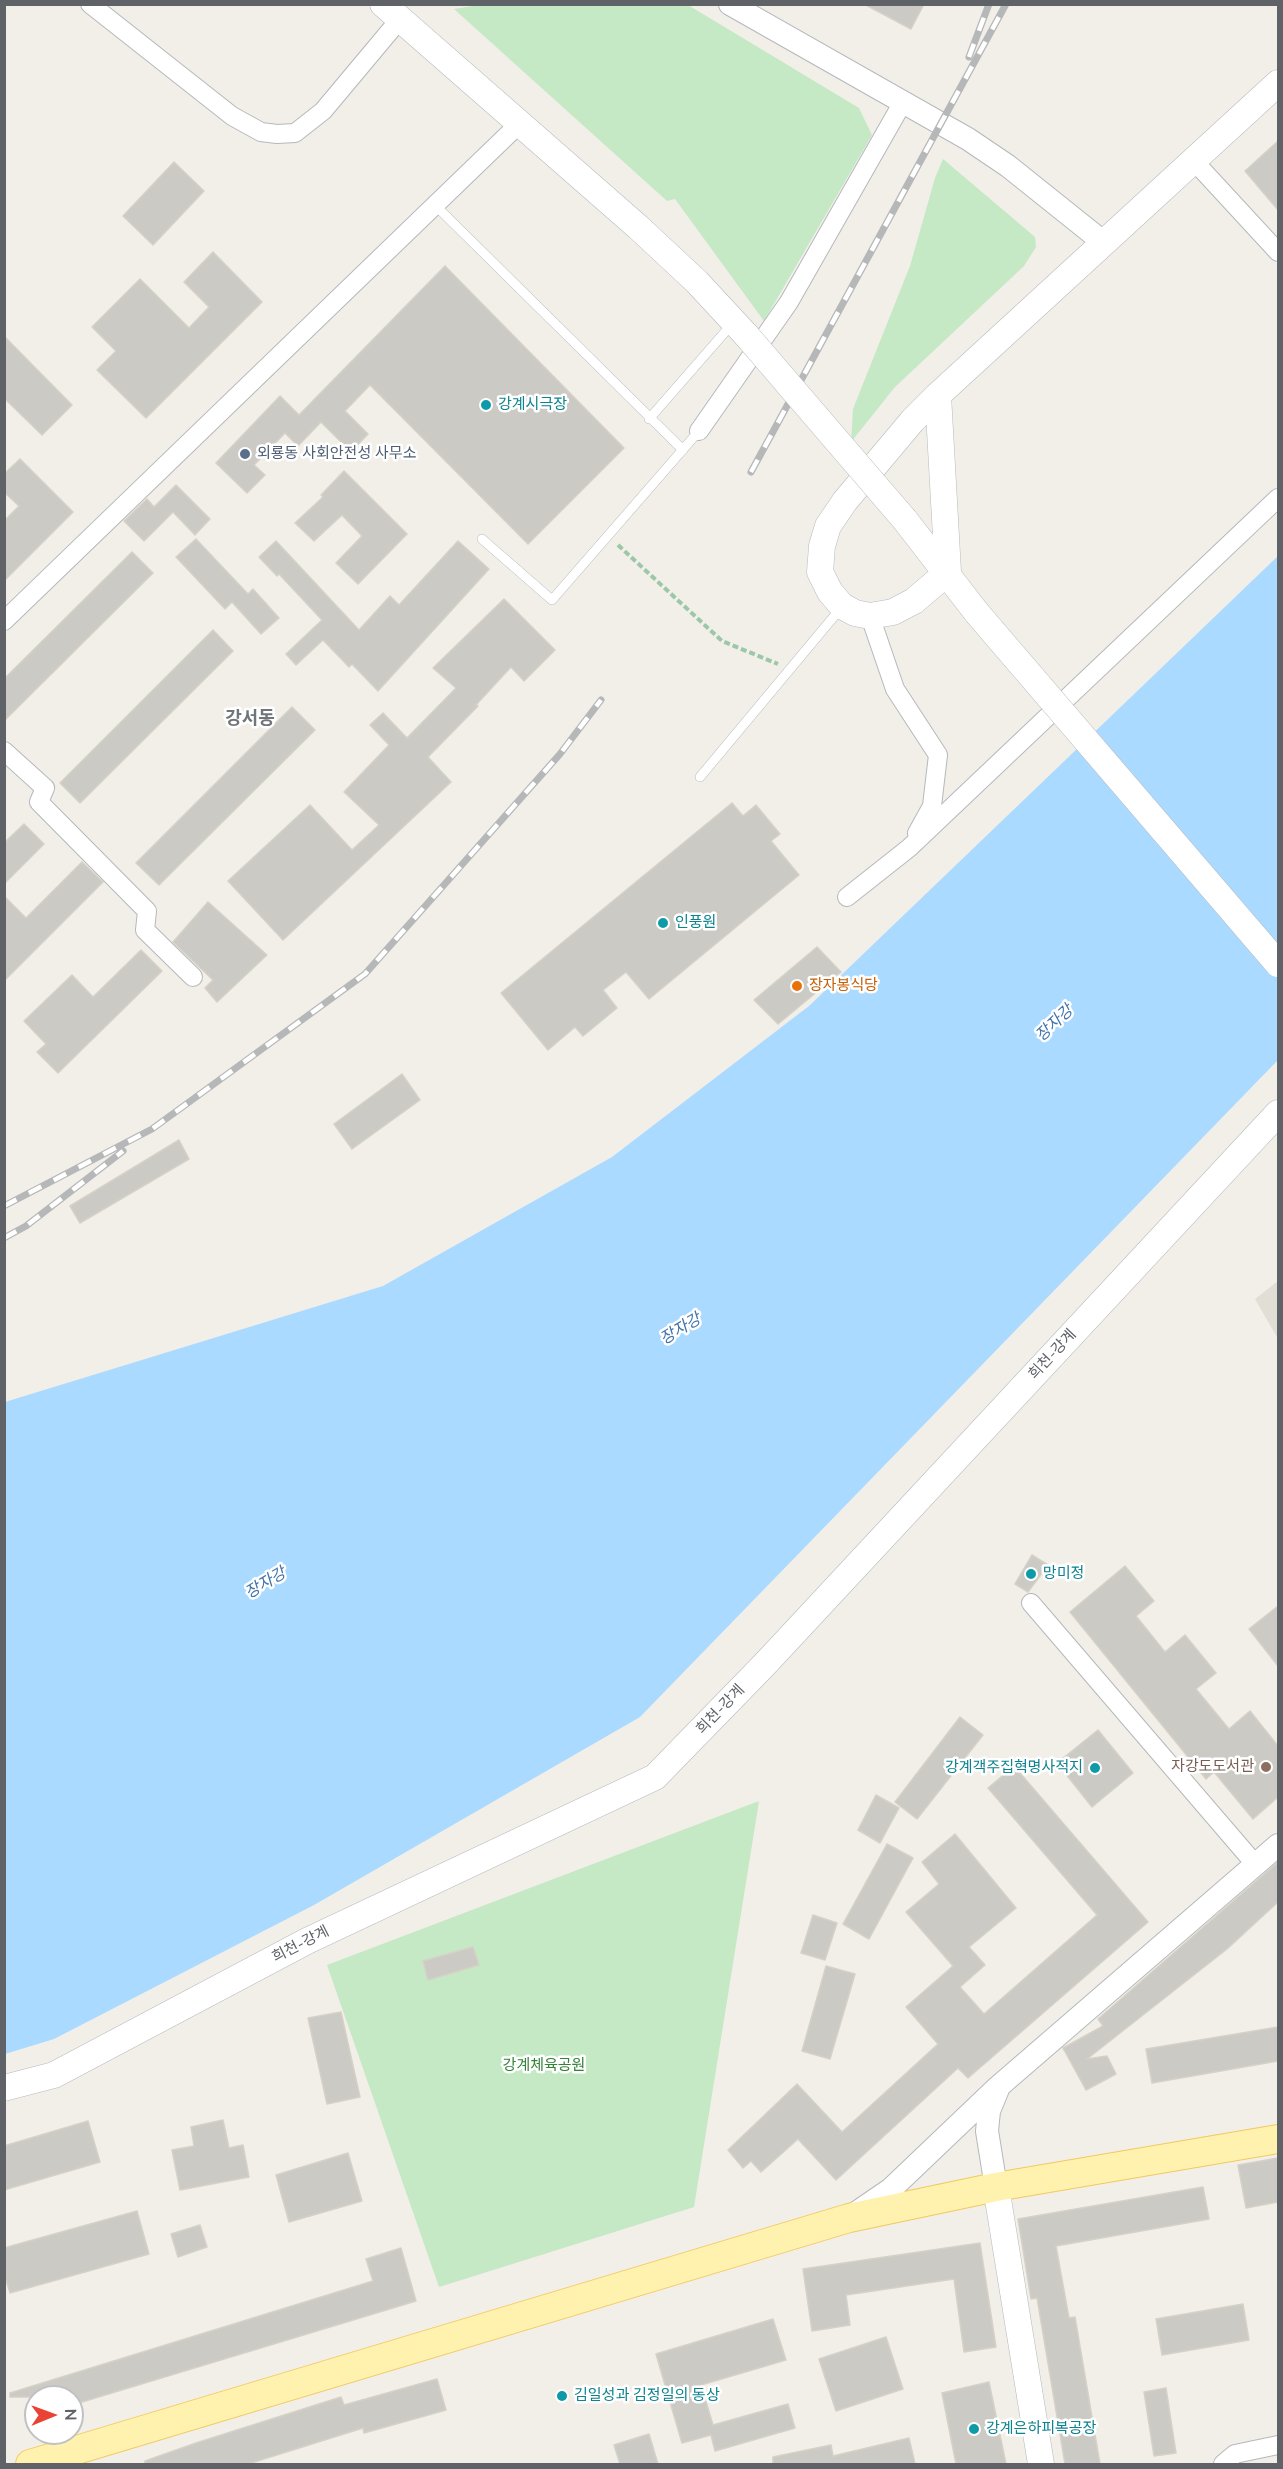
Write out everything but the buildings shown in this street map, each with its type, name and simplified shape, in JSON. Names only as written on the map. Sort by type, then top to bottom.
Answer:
[{"type":"main road","points":[[389,8],[638,227],[697,282],[905,520],[948,572],[977,613],[1278,964]]},
{"type":"main road","points":[[948,572],[914,601],[893,612],[870,616],[855,613],[842,606],[830,592],[820,572],[822,546],[828,526],[845,501],[938,394],[1278,83]]},
{"type":"main road","points":[[938,394],[948,572]]},
{"type":"main road","name":"희천-강계","points":[[4,2088],[54,2074],[307,1941],[655,1777],[766,1663],[1278,1113]]},
{"type":"main road","points":[[30,2464],[849,2218],[996,2187],[1278,2139]]},
{"type":"main road","points":[[996,2187],[1041,2464]]},
{"type":"street","points":[[90,4],[232,116],[261,132],[276,134],[295,133],[323,111],[389,8]]},
{"type":"street","points":[[730,4],[968,139],[1008,166],[1103,242]]},
{"type":"street","points":[[699,431],[789,302],[903,102]]},
{"type":"street","points":[[4,621],[519,124]]},
{"type":"street","points":[[1194,161],[1278,252]]},
{"type":"street","points":[[847,897],[909,848],[1278,498]]},
{"type":"street","points":[[870,616],[895,689],[938,754],[932,806],[909,848]]},
{"type":"street","points":[[4,751],[45,788],[39,802],[147,911],[145,930],[193,977]]},
{"type":"street","points":[[1031,1603],[1255,1864]]},
{"type":"street","points":[[849,2218],[891,2189],[998,2087],[1278,1845]]},
{"type":"street","points":[[996,2187],[987,2131],[989,2111],[998,2087]]},
{"type":"street","points":[[1223,2464],[1235,2454],[1278,2445]]},
{"type":"lane","points":[[436,206],[649,419],[683,450]]},
{"type":"lane","points":[[649,419],[740,329]]},
{"type":"lane","points":[[482,539],[552,600],[699,431]]},
{"type":"lane","points":[[700,777],[842,606]]},
{"type":"path","points":[[608,535],[723,640],[790,669]]},
{"type":"shaded area","points":[[1278,1281],[1278,1339],[1255,1299]]},
{"type":"green space","points":[[486,4],[688,5],[859,108],[872,135],[764,321],[675,199],[667,201],[454,9]]},
{"type":"green space","points":[[943,159],[1035,237],[1036,247],[1024,266],[895,387],[851,442],[853,409],[910,266],[935,178]]},
{"type":"green space","name":"강계체육공원","points":[[759,1801],[694,2207],[439,2287],[327,1965]]},
{"type":"water","name":"장자강","points":[[1278,556],[1278,1060],[640,1717],[314,1905],[54,2039],[5,2054],[5,1402],[383,1286],[612,1157],[809,1006]]},
{"type":"railway","points":[[969,57],[989,4]]},
{"type":"railway","points":[[751,472],[1006,4]]},
{"type":"railway","points":[[4,1206],[152,1129],[365,974],[560,754],[601,700]]},
{"type":"railway","points":[[4,1238],[26,1226],[123,1151]]},
{"type":"place","name":"강계시극장","points":[[486,405]]},
{"type":"place","name":"외룡동 사회안전성 사무소","points":[[245,454]]},
{"type":"place","name":"인풍원","points":[[663,923]]},
{"type":"place","name":"장자봉식당","points":[[797,986]]},
{"type":"place","name":"망미정","points":[[1031,1574]]},
{"type":"place","name":"자강도도서관","points":[[1266,1767]]},
{"type":"place","name":"강계객주집혁명사적지","points":[[1095,1768]]},
{"type":"place","name":"김일성과 김정일의 동상","points":[[562,2396]]},
{"type":"place","name":"강계은하피복공장","points":[[974,2429]]},
{"type":"district","name":"강서동","points":[[250,720]]}]
